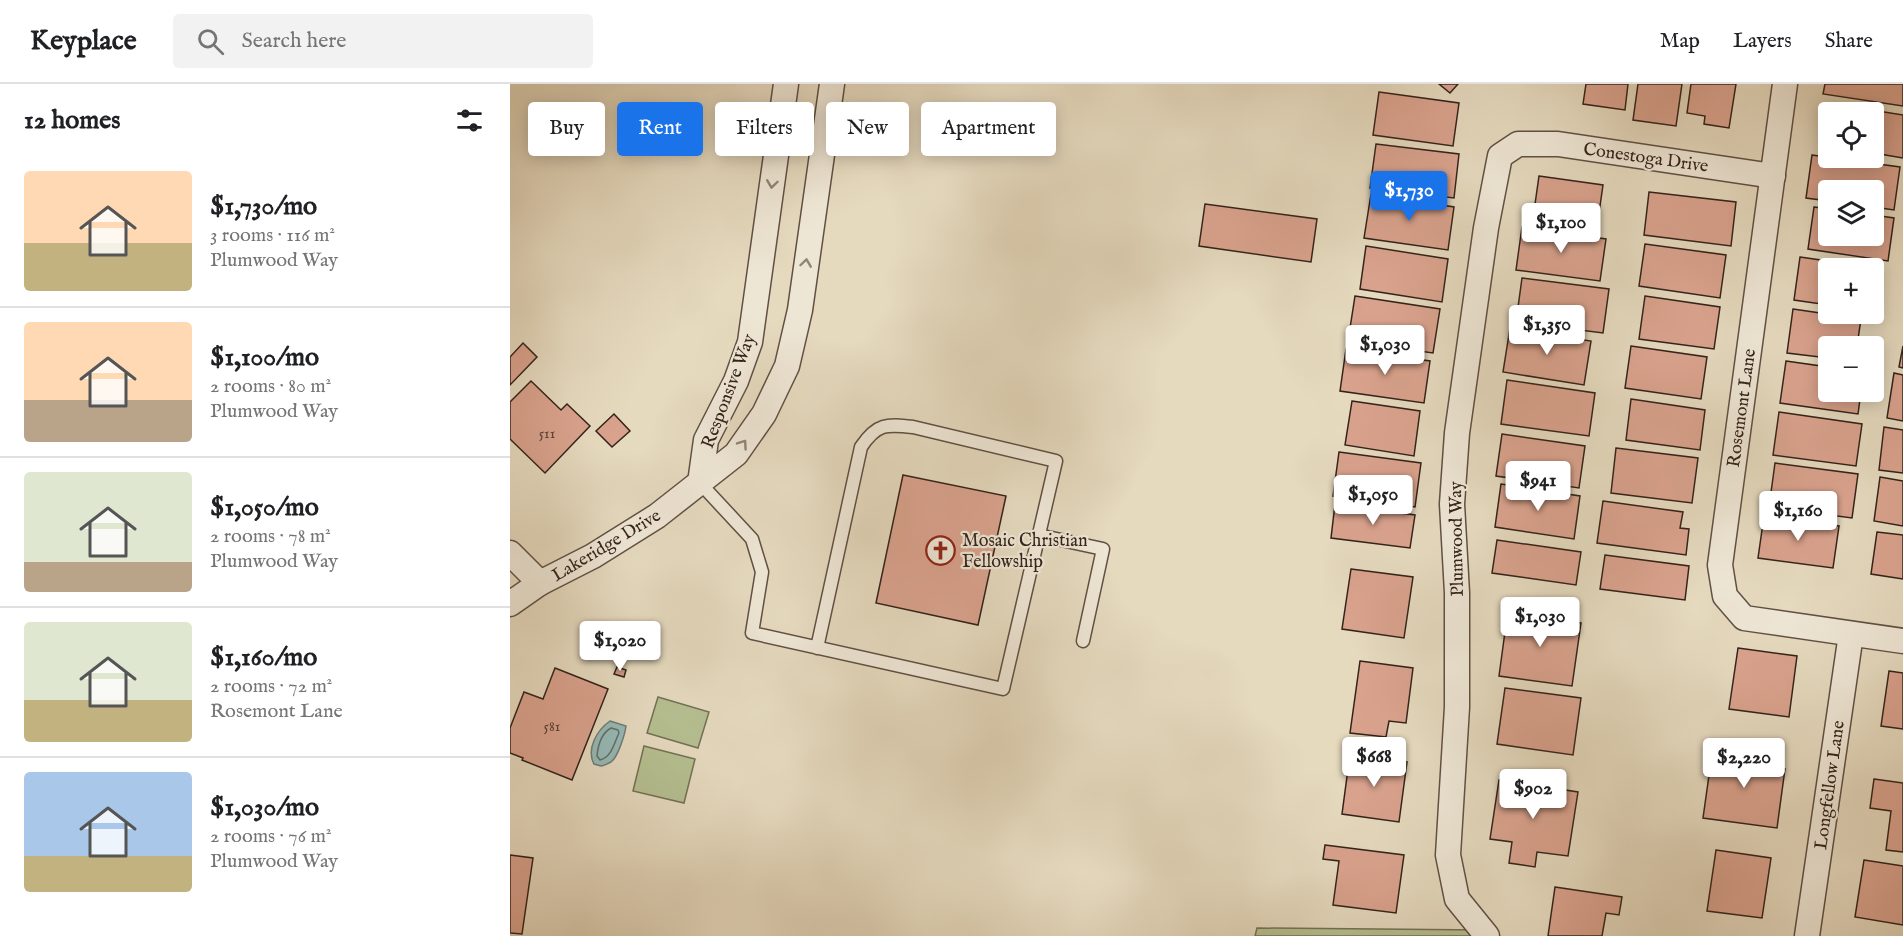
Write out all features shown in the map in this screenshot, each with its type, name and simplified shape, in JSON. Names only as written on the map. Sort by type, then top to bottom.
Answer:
[{"type":"street","name":"Responsive Way","points":[[700,483],[706,440],[736,381],[750,342],[786,84]]},
{"type":"street","name":"Responsive Way","points":[[700,483],[736,454],[764,414],[787,366],[800,310],[832,84]]},
{"type":"street","name":"Rosemont Lane","points":[[1785,84],[1720,565],[1725,596],[1744,618],[1903,641]]},
{"type":"street","name":"Conestoga Drive","points":[[1518,144],[1558,144],[1773,176]]},
{"type":"street","name":"Plumwood Way","points":[[1487,936],[1457,899],[1448,855],[1457,707],[1457,592],[1452,504],[1458,433],[1486,228],[1500,156],[1518,144]]},
{"type":"street","name":"Lakeridge Drive","points":[[510,604],[540,583],[593,556],[657,516],[700,483]]},
{"type":"street","points":[[510,553],[540,583]]},
{"type":"street","name":"Longfellow Lane","points":[[1807,936],[1851,634]]},
{"type":"lane","points":[[700,483],[752,539],[762,572],[753,633],[817,648],[1003,689],[1056,461],[913,427],[895,425],[870,433],[861,447],[817,648]]},
{"type":"lane","points":[[1038,535],[1103,549],[1083,641]]},
{"type":"green space","points":[[658,697],[709,712],[698,748],[647,733]]},
{"type":"green space","points":[[644,746],[695,759],[684,803],[633,791]]},
{"type":"green space","points":[[1257,928],[1483,930],[1486,936],[1255,936]]},
{"type":"water","points":[[610,721],[626,726],[614,759],[601,766],[594,764],[592,746],[601,729]]},
{"type":"building","points":[[1439,84],[1458,84],[1450,93]]},
{"type":"building","points":[[1586,84],[1628,84],[1625,110],[1583,104]]},
{"type":"building","points":[[1638,84],[1682,84],[1676,126],[1633,120]]},
{"type":"building","points":[[1691,84],[1736,84],[1729,128],[1704,124],[1705,116],[1687,113]]},
{"type":"building","points":[[1825,84],[1903,84],[1903,106],[1884,102],[1823,94]]},
{"type":"building","points":[[1379,92],[1459,103],[1453,146],[1373,135]]},
{"type":"building","points":[[1884,112],[1903,115],[1903,158],[1884,155]]},
{"type":"building","points":[[1376,144],[1459,154],[1454,198],[1370,188]]},
{"type":"building","points":[[1812,155],[1818,156],[1818,168],[1884,168],[1884,165],[1900,167],[1894,210],[1884,208],[1884,180],[1818,180],[1818,200],[1806,198]]},
{"type":"building","points":[[1539,176],[1603,185],[1597,227],[1533,218]]},
{"type":"building","points":[[1649,192],[1736,202],[1731,246],[1644,235]]},
{"type":"building","points":[[1371,194],[1454,207],[1448,250],[1364,238]]},
{"type":"building","points":[[1205,204],[1317,219],[1311,262],[1199,246]]},
{"type":"building","points":[[1814,207],[1818,208],[1818,246],[1884,246],[1884,216],[1894,218],[1888,261],[1884,260],[1884,258],[1868,258],[1808,249]]},
{"type":"building","points":[[1522,227],[1606,239],[1600,281],[1516,270]]},
{"type":"building","points":[[1645,244],[1726,255],[1720,298],[1639,286]]},
{"type":"building","points":[[1366,246],[1448,259],[1442,302],[1360,289]]},
{"type":"building","points":[[1800,257],[1818,260],[1818,304],[1794,300]]},
{"type":"building","points":[[1522,278],[1609,289],[1603,333],[1516,322]]},
{"type":"building","points":[[1355,296],[1440,309],[1433,353],[1348,341]]},
{"type":"building","points":[[1645,296],[1720,307],[1714,349],[1639,339]]},
{"type":"building","points":[[1793,309],[1818,313],[1818,324],[1860,324],[1858,336],[1818,336],[1818,357],[1787,353]]},
{"type":"building","points":[[1510,328],[1591,341],[1584,385],[1503,372]]},
{"type":"building","points":[[523,343],[537,357],[510,385],[510,357]]},
{"type":"building","points":[[1631,346],[1707,357],[1701,399],[1625,388]]},
{"type":"building","points":[[1903,346],[1903,368],[1899,367]]},
{"type":"building","points":[[1346,349],[1430,361],[1424,403],[1340,391]]},
{"type":"building","points":[[1786,361],[1818,366],[1818,402],[1860,402],[1858,414],[1780,403]]},
{"type":"building","points":[[1894,373],[1903,375],[1903,421],[1887,418]]},
{"type":"building","points":[[1507,380],[1595,393],[1589,436],[1501,424]]},
{"type":"building","points":[[531,381],[561,410],[567,404],[590,426],[545,473],[510,439],[510,402]]},
{"type":"building","points":[[1631,399],[1705,410],[1700,450],[1626,440]]},
{"type":"building","points":[[1352,401],[1420,411],[1414,456],[1345,445]]},
{"type":"building","points":[[1779,412],[1862,424],[1856,466],[1773,455]]},
{"type":"building","points":[[614,414],[630,431],[612,447],[596,431]]},
{"type":"building","points":[[1884,427],[1903,430],[1903,473],[1879,470]]},
{"type":"building","points":[[1502,434],[1585,446],[1579,488],[1496,476]]},
{"type":"building","points":[[1616,448],[1698,458],[1692,503],[1611,493]]},
{"type":"building","points":[[1339,452],[1421,463],[1415,507],[1333,496]]},
{"type":"building","points":[[1775,463],[1858,474],[1852,518],[1769,507]]},
{"type":"building","name":"Mosaic Christian Fellowship","points":[[903,475],[1006,496],[978,625],[876,603]]},
{"type":"building","points":[[1880,477],[1903,481],[1903,526],[1874,521]]},
{"type":"building","points":[[1501,484],[1580,496],[1574,539],[1495,527]]},
{"type":"building","points":[[1603,501],[1683,512],[1680,528],[1689,529],[1686,555],[1597,543]]},
{"type":"building","points":[[1335,504],[1415,515],[1410,548],[1331,538]]},
{"type":"building","points":[[1764,516],[1839,526],[1833,568],[1758,558]]},
{"type":"building","points":[[1877,532],[1903,535],[1903,579],[1871,574]]},
{"type":"building","points":[[1497,540],[1581,552],[1576,585],[1492,573]]},
{"type":"building","points":[[1605,555],[1689,566],[1685,600],[1600,589]]},
{"type":"building","points":[[1351,569],[1413,577],[1404,638],[1342,629]]},
{"type":"building","points":[[1529,606],[1554,609],[1553,619],[1581,623],[1572,686],[1499,676],[1507,617],[1527,620]]},
{"type":"building","points":[[1738,648],[1797,656],[1789,717],[1729,709]]},
{"type":"building","points":[[1360,661],[1413,668],[1406,723],[1389,721],[1386,737],[1350,733]]},
{"type":"building","points":[[617,667],[626,670],[624,677],[614,674]]},
{"type":"building","points":[[555,668],[608,689],[572,780],[510,753],[510,728],[524,692],[543,699]]},
{"type":"building","points":[[1889,671],[1903,673],[1903,729],[1881,726]]},
{"type":"building","points":[[1505,688],[1581,698],[1573,755],[1497,744]]},
{"type":"building","points":[[1742,747],[1768,750],[1766,766],[1785,769],[1777,828],[1703,818],[1712,754],[1740,758]]},
{"type":"building","points":[[1350,754],[1407,762],[1399,822],[1342,814]]},
{"type":"building","points":[[1874,779],[1903,783],[1903,852],[1886,850],[1891,811],[1870,808]]},
{"type":"building","points":[[1499,780],[1578,792],[1568,856],[1537,852],[1535,867],[1509,863],[1512,842],[1490,839]]},
{"type":"building","points":[[1325,845],[1404,855],[1396,913],[1333,905],[1339,861],[1323,859]]},
{"type":"building","points":[[1716,850],[1771,858],[1762,918],[1707,911]]},
{"type":"building","points":[[510,855],[533,858],[522,934],[510,933]]},
{"type":"building","points":[[1864,860],[1903,866],[1903,925],[1855,917]]},
{"type":"building","points":[[1555,887],[1622,897],[1619,915],[1606,913],[1602,936],[1548,936]]},
{"type":"place","name":"Mosaic Christian Fellowship","points":[[941,550]]}]
